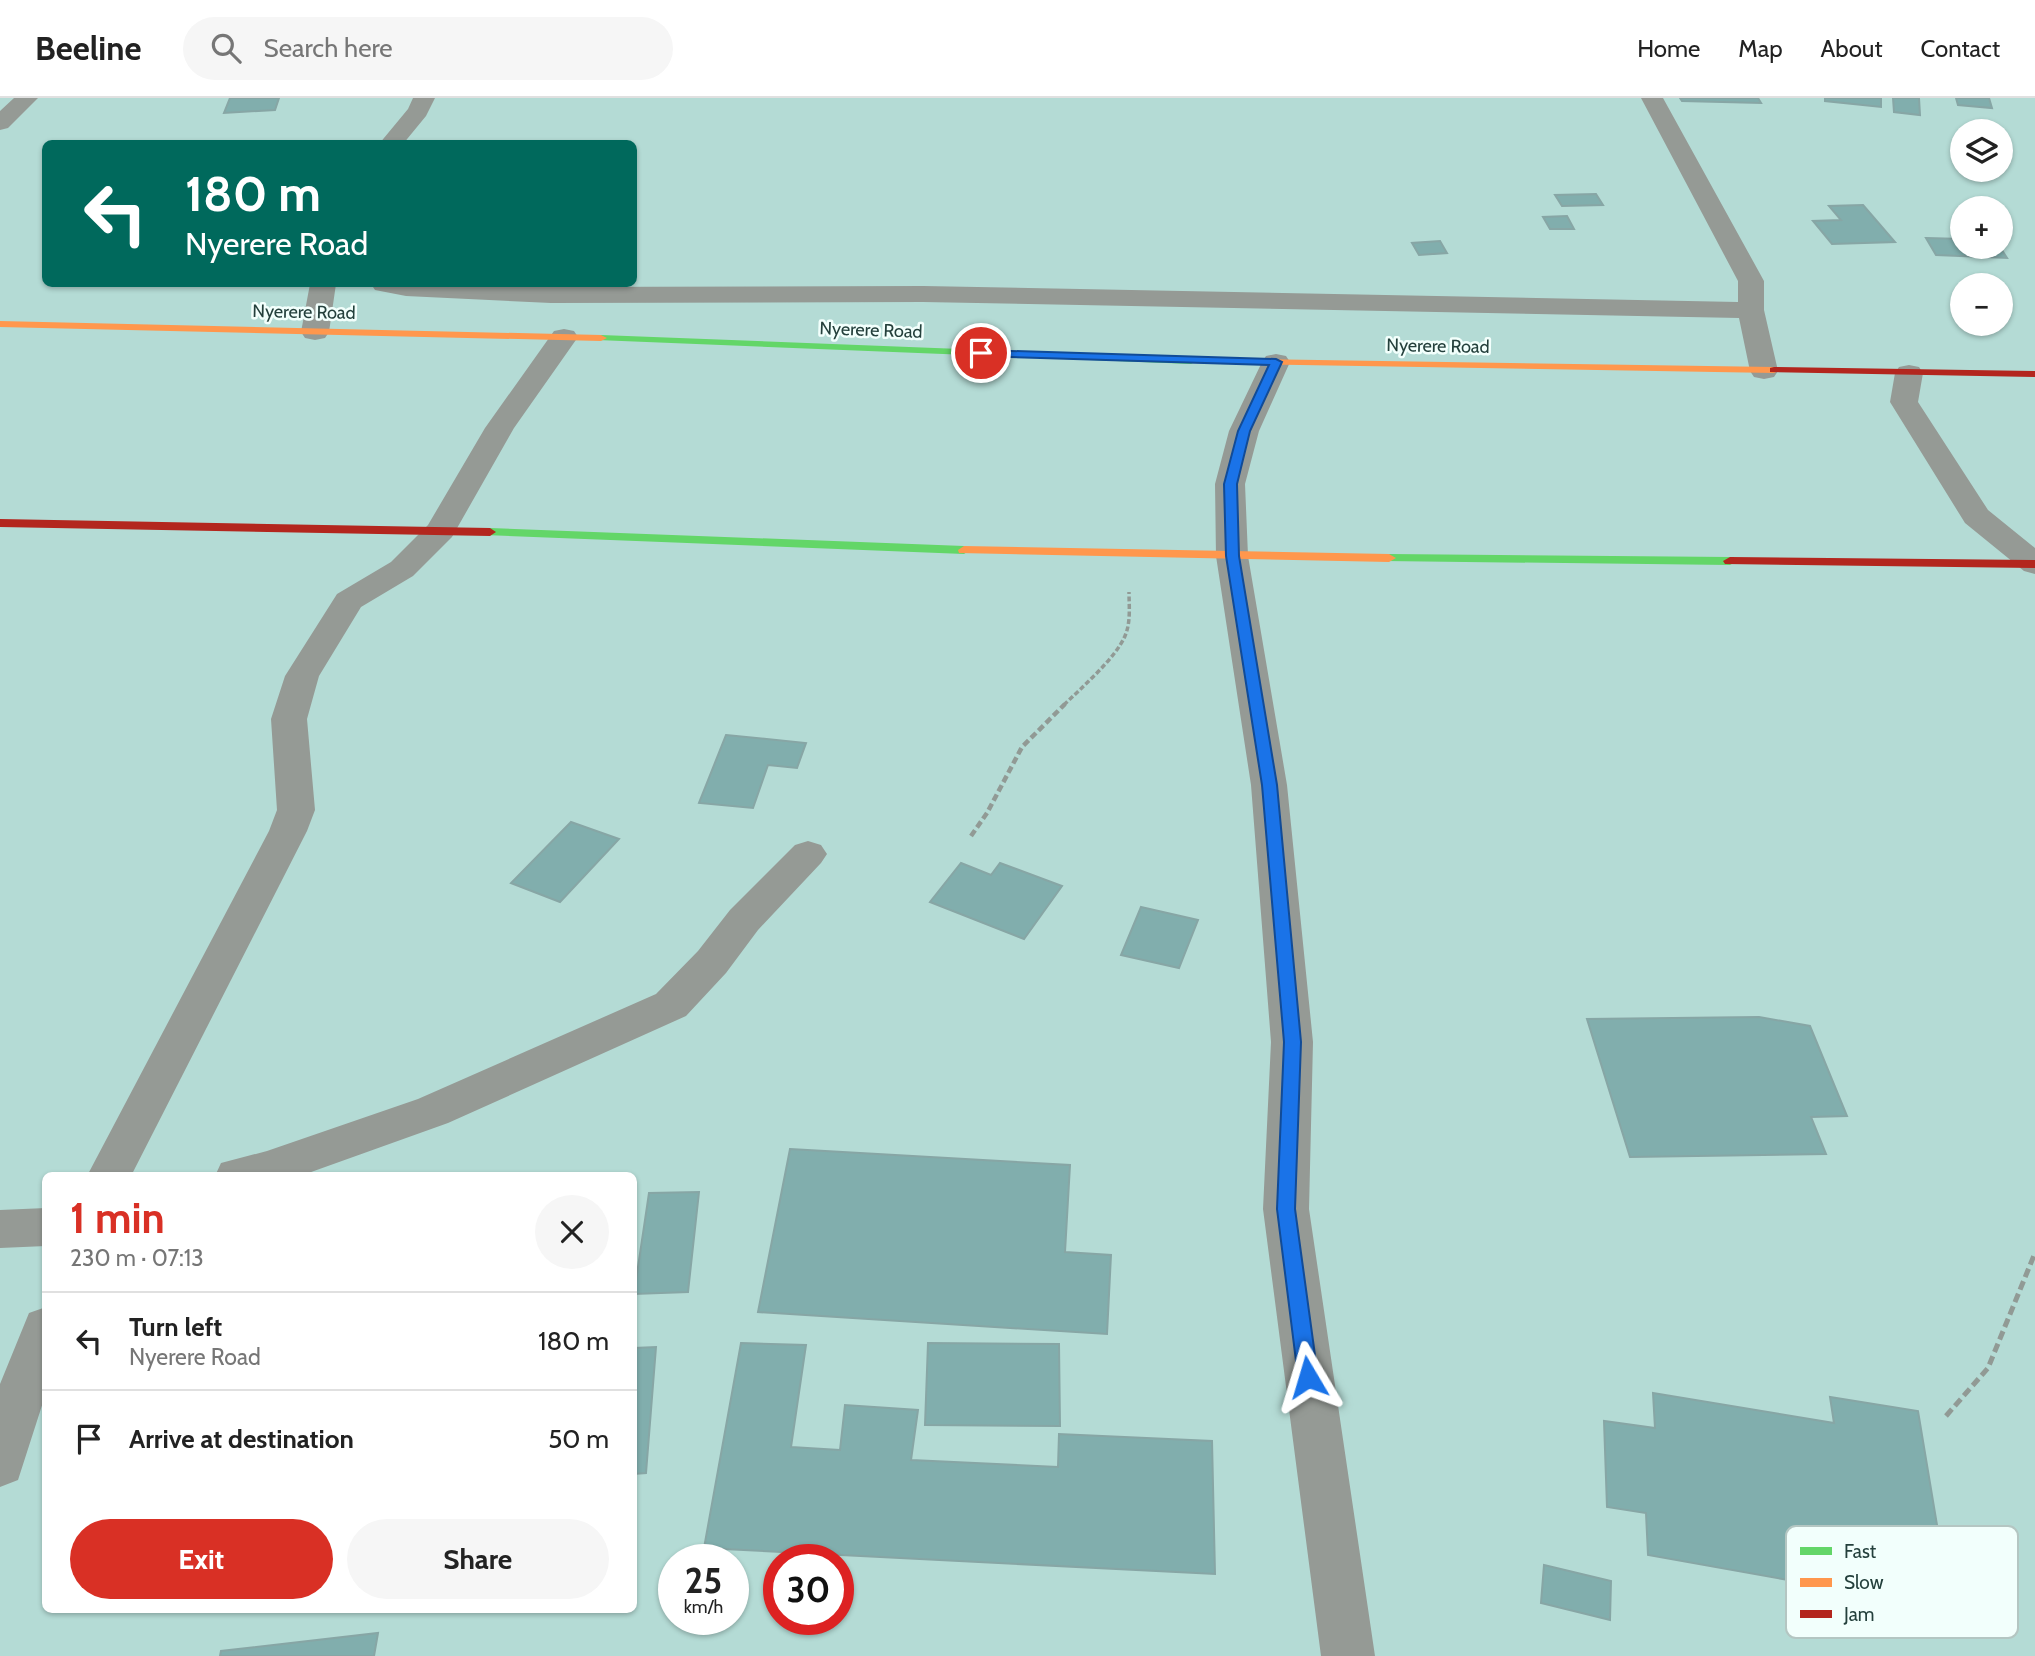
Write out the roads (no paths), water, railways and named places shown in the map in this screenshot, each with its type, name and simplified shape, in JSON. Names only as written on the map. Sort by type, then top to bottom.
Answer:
[{"type":"main road","name":"Nyerere Road","points":[[0,324],[564,337],[1147,360],[2035,374]]},
{"type":"main road","points":[[0,523],[441,530],[852,547],[1232,556],[2035,564]]},
{"type":"street","points":[[0,123],[27,98]]},
{"type":"street","points":[[393,140],[418,111],[424,98]]},
{"type":"street","points":[[1652,98],[1751,281],[1751,310],[1764,371]]},
{"type":"street","points":[[315,332],[322,287]]},
{"type":"street","points":[[400,287],[551,295],[923,294],[1751,310]]},
{"type":"street","points":[[111,1172],[288,831],[296,810],[289,719],[302,676],[349,601],[402,569],[441,530],[500,428],[564,337]]},
{"type":"street","points":[[1276,362],[1244,431],[1230,484],[1232,556],[1269,785],[1292,1042],[1286,1209],[1348,1656]]},
{"type":"street","points":[[1909,373],[1905,402],[1976,516],[2035,564]]},
{"type":"street","points":[[255,1172],[433,1111],[671,1005],[712,962],[744,920],[808,854]]},
{"type":"street","points":[[0,1229],[42,1227]]},
{"type":"street","points":[[0,1464],[16,1406],[42,1338]]}]
